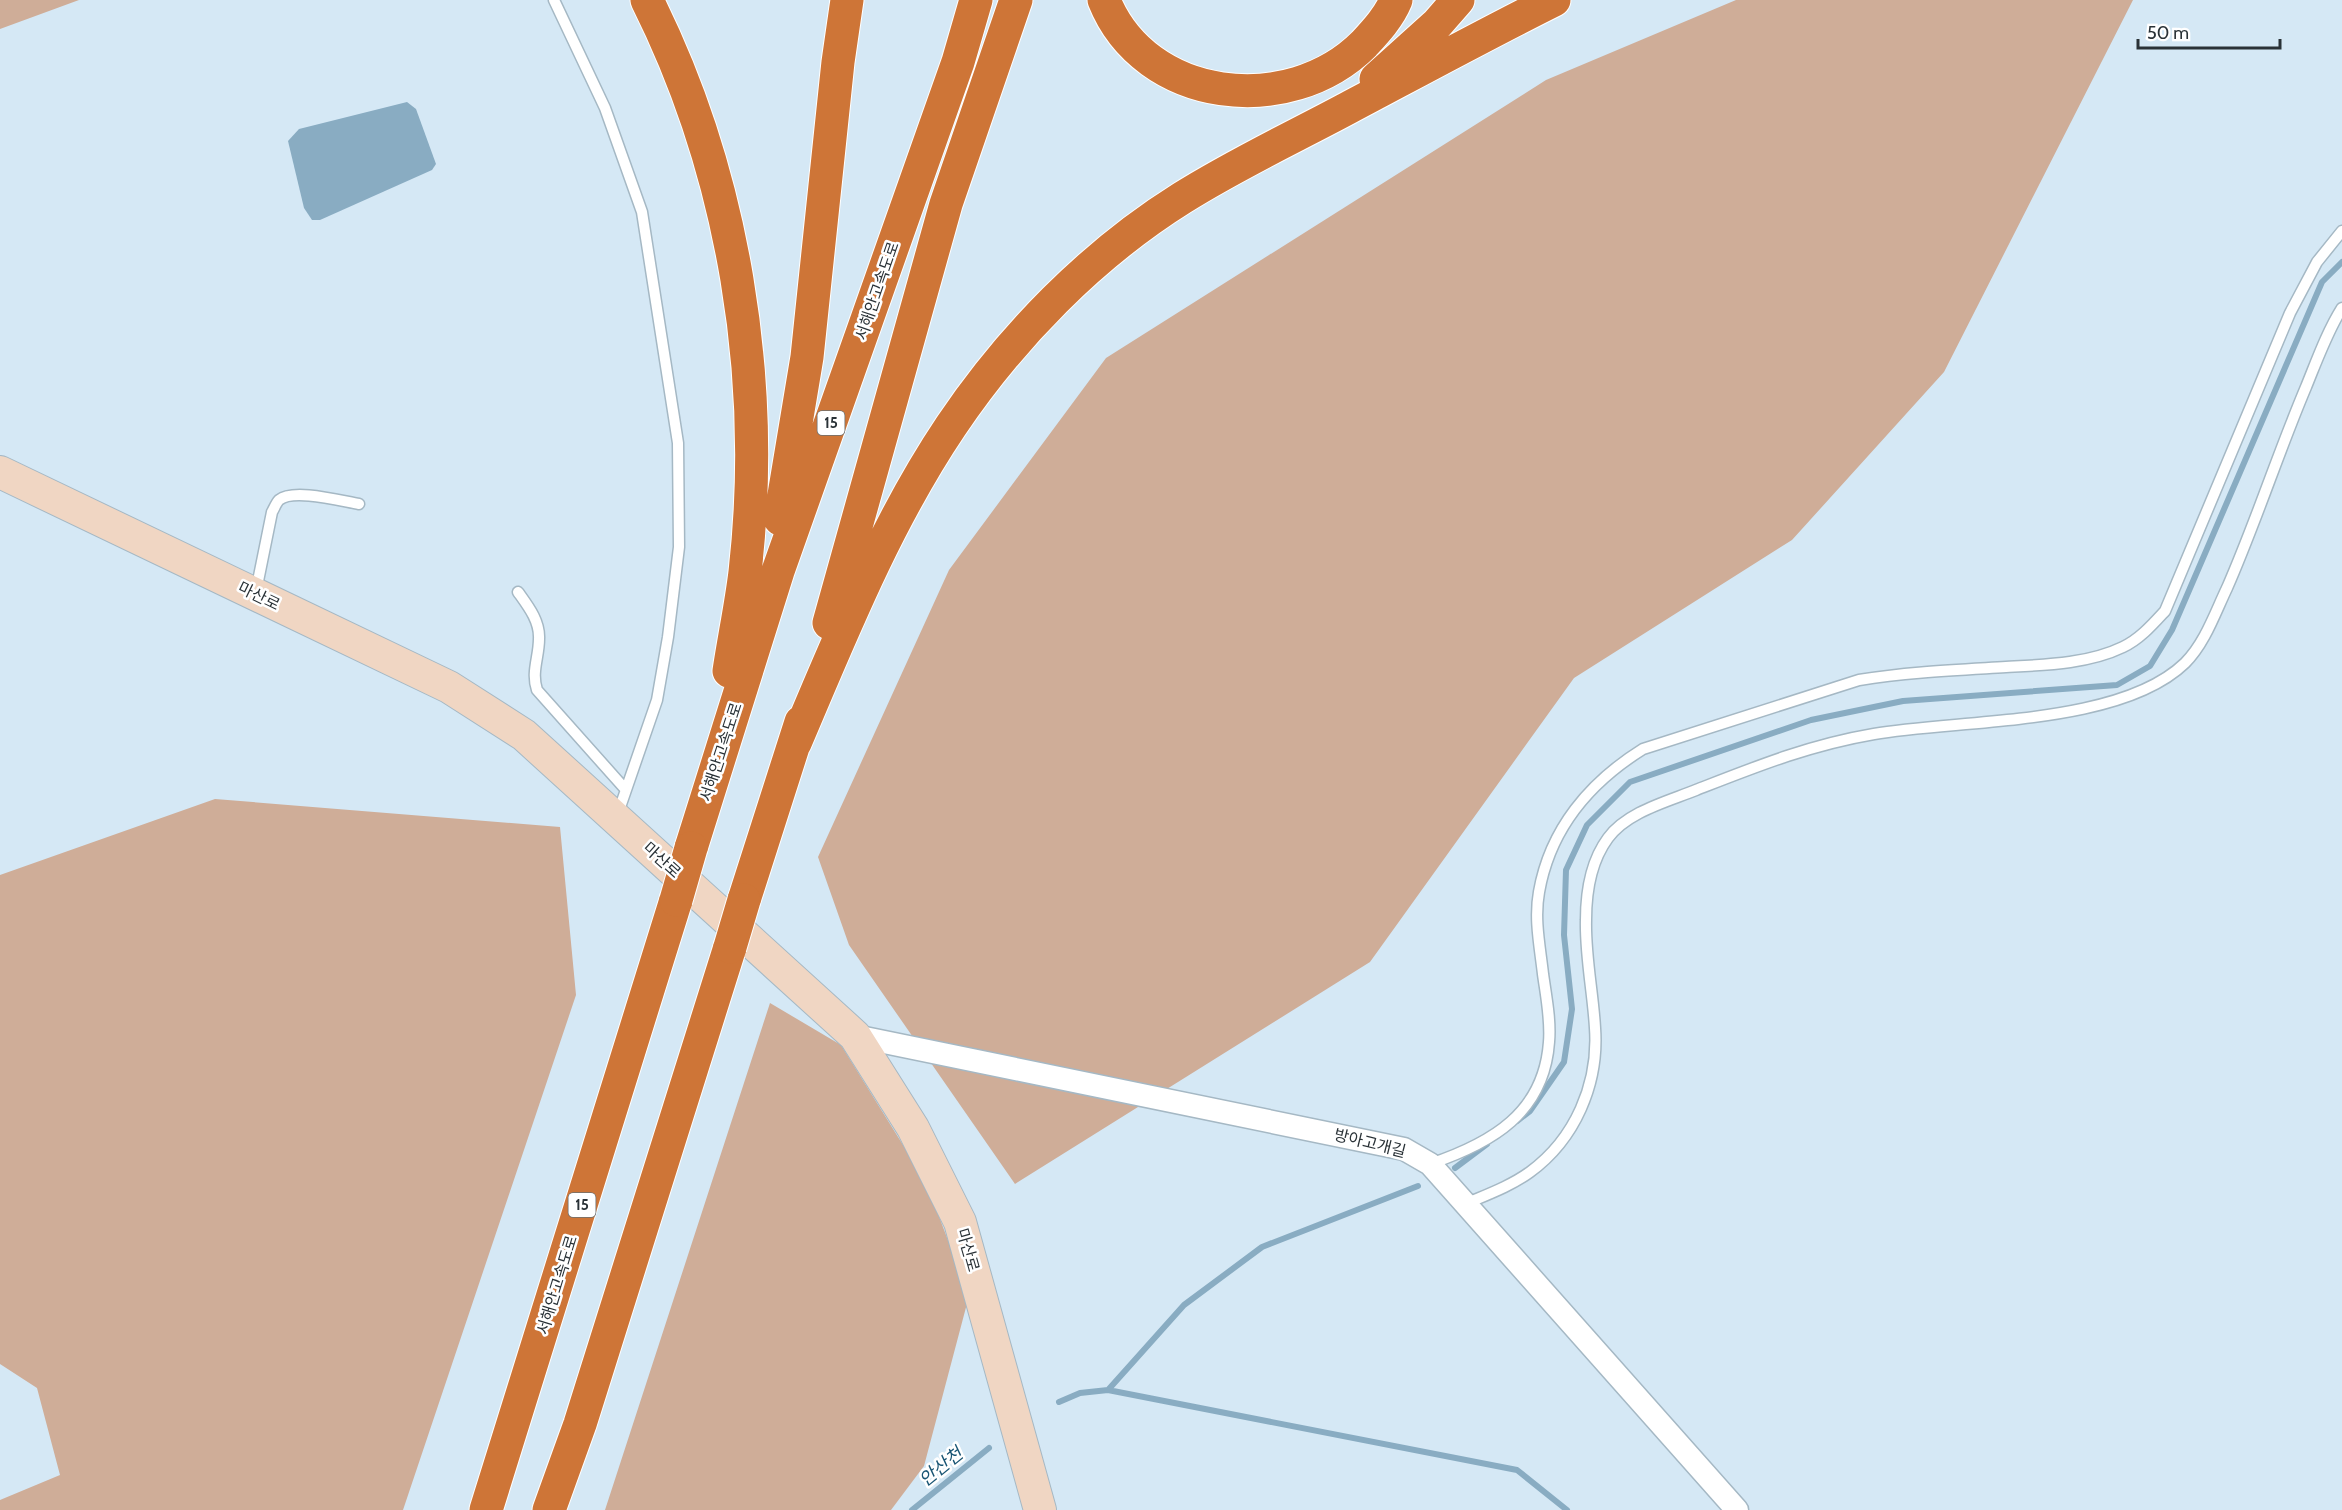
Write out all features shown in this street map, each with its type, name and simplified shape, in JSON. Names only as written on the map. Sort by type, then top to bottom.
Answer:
[{"type":"highway","points":[[647,0],[701,129],[720,199],[742,316],[749,405],[750,474],[745,572],[724,698],[691,848]]},
{"type":"highway","points":[[691,848],[761,598],[783,503],[807,357],[838,62],[848,0]]},
{"type":"highway","name":"서해안고속도로","points":[[486,1510],[778,571],[958,62],[975,0]]},
{"type":"highway","points":[[549,1510],[580,1424],[795,744],[946,204],[1016,0]]},
{"type":"highway","points":[[1104,0],[1128,39],[1140,53],[1163,69],[1210,87],[1262,91],[1297,85],[1342,62],[1373,34],[1396,0]]},
{"type":"highway","points":[[1336,114],[1437,24],[1458,0]]},
{"type":"highway","points":[[795,744],[854,606],[913,490],[952,426],[1033,324],[1097,261],[1180,199],[1238,165],[1554,0]]},
{"type":"street","name":"마산로","points":[[0,472],[449,687],[524,735],[855,1036],[913,1128],[960,1222],[1035,1507]]},
{"type":"street","name":"방아고개길","points":[[855,1036],[1404,1149],[1430,1164],[1737,1510]]},
{"type":"lane","points":[[554,0],[605,108],[642,212],[678,443],[679,547],[668,638],[657,700],[616,819]]},
{"type":"lane","points":[[1430,1164],[1476,1147],[1495,1134],[1527,1106],[1539,1087],[1546,1065],[1550,1040],[1538,930],[1539,893],[1555,839],[1591,790],[1620,764],[1643,749],[1858,680],[2083,659],[2111,652],[2136,639],[2165,610],[2290,313],[2317,262],[2342,231]]},
{"type":"lane","points":[[1465,1204],[1528,1174],[1557,1148],[1572,1129],[1584,1104],[1595,1051],[1596,1030],[1585,935],[1587,898],[1596,862],[1607,839],[1618,827],[1642,812],[1784,755],[1874,734],[1998,721],[2093,706],[2124,699],[2165,678],[2184,664],[2207,631],[2233,573],[2322,348],[2342,308]]},
{"type":"lane","points":[[256,594],[272,513],[278,501],[286,496],[300,495],[359,504]]},
{"type":"lane","points":[[518,592],[532,612],[539,631],[534,668],[537,690],[627,790]]},
{"type":"shaded area","points":[[0,0],[79,0],[0,29]]},
{"type":"shaded area","points":[[1736,0],[2133,0],[1944,372],[1792,540],[1574,678],[1370,962],[1015,1184],[849,945],[818,857],[949,570],[1106,358],[1546,80]]},
{"type":"shaded area","points":[[215,799],[560,827],[576,995],[403,1510],[0,1510],[0,1500],[60,1475],[37,1388],[0,1364],[0,875]]},
{"type":"shaded area","points":[[770,1003],[841,1045],[926,1182],[969,1296],[924,1466],[891,1510],[605,1510]]},
{"type":"water","points":[[407,102],[416,109],[436,164],[432,170],[320,220],[312,220],[304,208],[288,141],[299,129]]},
{"type":"waterway","points":[[1517,1121],[1530,1111],[1564,1062],[1572,1009],[1564,935],[1566,870],[1587,825],[1630,782],[1811,720],[1903,701],[2117,685],[2150,666],[2172,630],[2322,282],[2342,262]]},
{"type":"waterway","points":[[1455,1168],[1487,1144]]},
{"type":"waterway","points":[[1059,1402],[1080,1393],[1108,1390],[1184,1305],[1262,1247],[1418,1186]]},
{"type":"waterway","points":[[1108,1390],[1517,1470],[1567,1510]]},
{"type":"waterway","name":"안산천","points":[[912,1510],[989,1448]]}]
